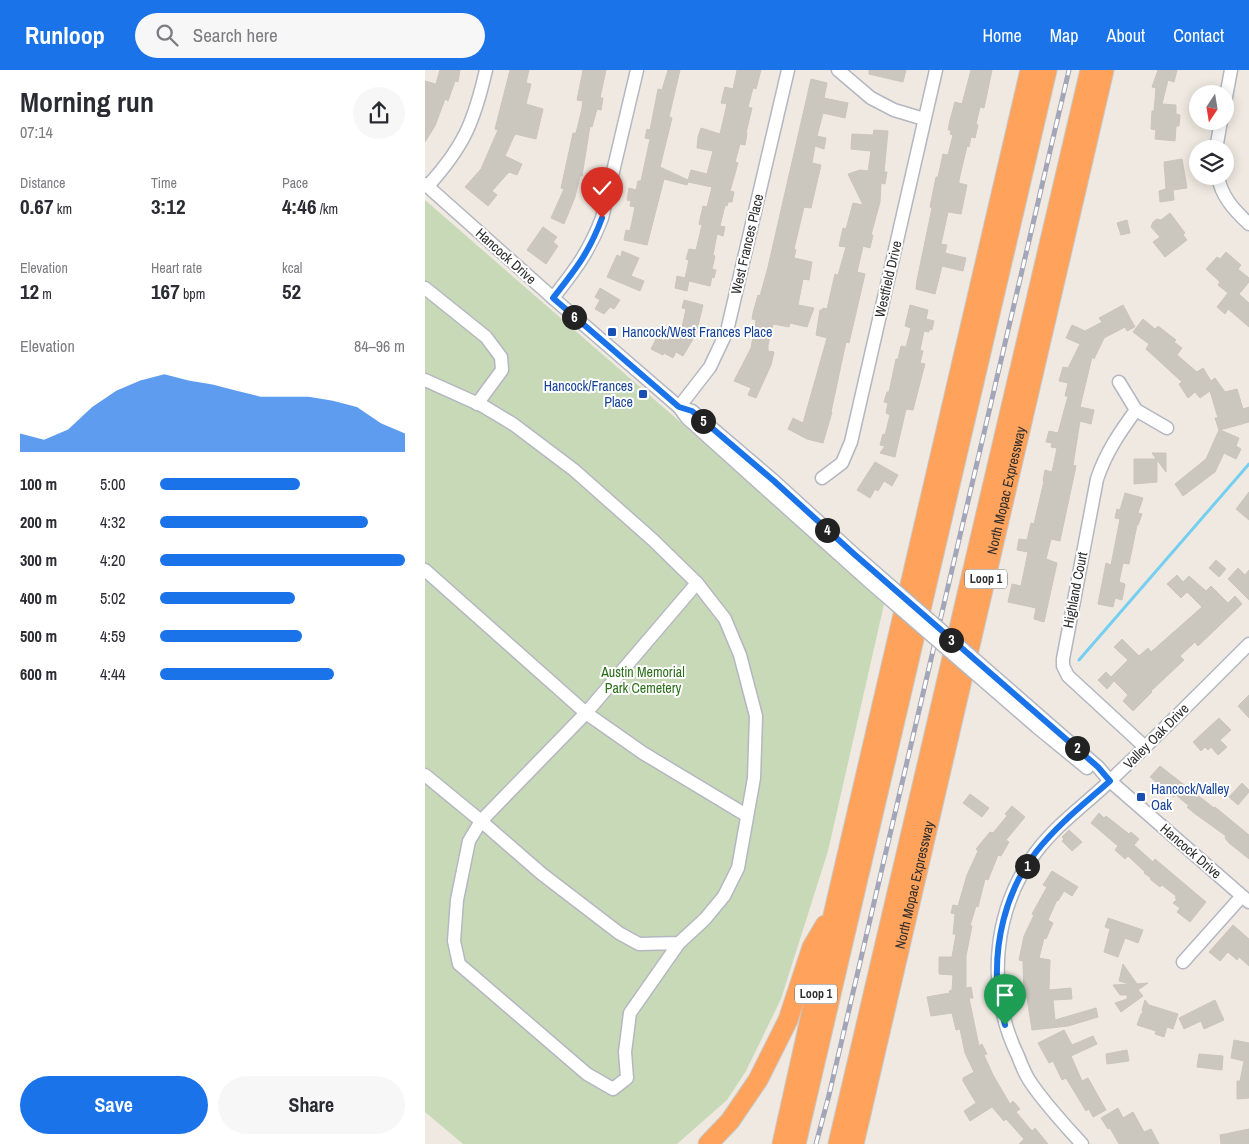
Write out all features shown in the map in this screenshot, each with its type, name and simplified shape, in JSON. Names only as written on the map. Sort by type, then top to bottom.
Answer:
[{"type":"highway","name":"Loop 1","points":[[782,1144],[804,1078],[834,911],[1031,70]]},
{"type":"highway","points":[[796,1144],[804,1078],[1047,70]]},
{"type":"highway","points":[[838,1144],[1089,70]]},
{"type":"highway","name":"North Mopac Expressway","points":[[854,1144],[1104,70]]},
{"type":"highway","points":[[708,1144],[730,1120],[759,1080],[788,1020],[812,948],[834,911]]},
{"type":"highway","points":[[863,1144],[867,1089]]},
{"type":"street","points":[[426,185],[446,166],[465,138],[479,100],[486,70]]},
{"type":"street","points":[[553,298],[585,257],[599,225],[637,70]]},
{"type":"street","name":"West Frances Place","points":[[679,407],[710,367],[727,331],[787,70]]},
{"type":"street","points":[[838,70],[871,98],[894,110],[924,119]]},
{"type":"street","name":"Westfield Drive","points":[[822,478],[842,463],[851,442],[936,70]]},
{"type":"street","points":[[1228,85],[1231,70]]},
{"type":"street","name":"Hancock Drive","points":[[426,185],[679,407],[687,418],[771,485],[872,584],[1041,724],[1093,773],[1110,781],[1245,899]]},
{"type":"street","points":[[1220,185],[1228,202],[1249,224]]},
{"type":"street","points":[[425,288],[486,337],[501,357],[502,370],[477,404]]},
{"type":"street","points":[[425,380],[477,404],[513,424],[574,470],[653,540],[697,583],[725,619],[740,655],[756,716],[754,778],[738,868],[724,896],[705,920],[679,943],[630,1013],[625,1052],[627,1078],[613,1089],[587,1074],[459,964],[454,941],[457,900],[469,840],[481,822],[586,713],[697,583]]},
{"type":"street","points":[[1119,382],[1137,410],[1167,428]]},
{"type":"street","name":"Highland Court","points":[[1137,410],[1112,444],[1102,462],[1097,479],[1063,666],[1068,676],[1145,747]]},
{"type":"street","points":[[425,570],[586,713],[643,753],[747,815]]},
{"type":"street","name":"Valley Oak Drive","points":[[1082,1144],[1047,1104],[1028,1078],[1013,1046],[998,996],[997,964],[999,935],[1005,913],[1026,868],[1037,851],[1057,829],[1110,781],[1249,644]]},
{"type":"street","points":[[425,775],[541,874],[619,933],[639,944],[679,943]]},
{"type":"street","points":[[1183,962],[1245,899]]},
{"type":"green space","name":"Austin Memorial Park Cemetery","points":[[425,200],[885,600],[828,851],[781,999],[746,1071],[727,1100],[677,1144],[463,1144],[425,1112]]},
{"type":"building","points":[[440,70],[460,70],[458,82],[455,81],[448,101],[445,99],[435,126],[425,142],[425,81],[436,84]]},
{"type":"building","points":[[510,70],[529,70],[526,83],[531,84],[526,104],[543,109],[536,139],[515,134],[505,156],[522,164],[517,175],[509,172],[492,191],[497,195],[488,206],[465,187],[481,169],[498,130],[495,129]]},
{"type":"building","points":[[583,70],[606,70],[600,98],[603,98],[601,110],[597,109],[592,127],[590,126],[582,176],[580,176],[575,197],[564,224],[551,218],[564,189],[561,188],[573,133],[576,133],[581,113],[583,101],[577,100]]},
{"type":"building","points":[[668,70],[680,70],[669,117],[672,118],[660,167],[688,180],[691,170],[707,174],[713,151],[697,148],[698,137],[701,128],[720,134],[727,104],[721,103],[725,87],[733,89],[737,70],[761,70],[756,89],[753,88],[748,107],[752,108],[745,145],[740,144],[735,162],[738,163],[730,191],[734,192],[732,202],[728,202],[727,206],[725,205],[720,226],[725,227],[723,236],[717,234],[712,269],[716,270],[714,278],[712,277],[710,286],[689,281],[687,291],[675,288],[677,276],[685,278],[689,260],[686,259],[689,249],[696,250],[702,225],[699,224],[703,206],[707,207],[712,187],[688,182],[687,185],[664,179],[647,245],[624,240],[626,230],[630,231],[635,207],[630,206],[631,201],[627,200],[629,188],[636,190],[638,181],[641,181],[650,139],[645,138],[647,129],[650,130],[658,89],[662,90]]},
{"type":"building","points":[[869,70],[906,70],[903,82],[869,74]]},
{"type":"building","points":[[971,70],[992,70],[984,108],[980,107],[975,138],[971,137],[969,147],[967,146],[959,180],[959,183],[967,185],[961,214],[948,212],[941,244],[947,245],[945,253],[966,258],[963,271],[942,266],[935,294],[916,289],[917,280],[932,208],[930,207],[936,177],[938,177],[943,154],[948,155],[953,135],[950,134],[951,130],[948,130],[950,120],[955,102],[962,104]]},
{"type":"building","points":[[1158,70],[1177,70],[1174,82],[1168,80],[1162,104],[1176,105],[1176,114],[1180,115],[1179,126],[1176,126],[1175,141],[1155,139],[1156,130],[1151,129],[1156,88],[1152,87]]},
{"type":"building","points":[[811,79],[827,83],[824,98],[848,103],[845,118],[823,113],[817,136],[826,138],[824,149],[815,146],[812,163],[821,165],[811,208],[804,207],[794,249],[796,250],[794,258],[812,262],[809,280],[803,279],[798,305],[814,308],[807,327],[790,323],[789,327],[773,324],[768,351],[774,352],[771,365],[756,398],[748,395],[751,388],[734,381],[751,348],[756,320],[752,319],[753,313],[768,267]]},
{"type":"building","points":[[874,130],[888,131],[884,172],[887,172],[885,184],[881,183],[880,202],[871,235],[873,235],[870,248],[863,246],[857,272],[865,274],[849,343],[846,342],[832,412],[823,443],[807,439],[788,429],[793,418],[803,423],[827,338],[816,335],[820,310],[823,308],[827,309],[835,274],[838,275],[846,247],[839,246],[843,228],[846,229],[853,203],[863,205],[848,174],[860,170],[868,171],[871,151],[851,149],[852,134],[873,135]]},
{"type":"building","points":[[1182,159],[1187,188],[1173,190],[1174,200],[1160,202],[1159,191],[1166,189],[1164,162]]},
{"type":"building","points":[[1170,213],[1185,233],[1183,235],[1187,240],[1165,257],[1153,242],[1160,237],[1151,227],[1157,219],[1161,220]]},
{"type":"building","points":[[1127,220],[1130,233],[1121,235],[1117,223]]},
{"type":"building","points":[[543,227],[557,237],[553,242],[558,246],[546,264],[527,250]]},
{"type":"building","points":[[622,251],[639,258],[631,276],[644,281],[640,291],[607,277],[617,255],[621,257]]},
{"type":"building","points":[[1226,252],[1241,265],[1238,269],[1249,278],[1249,282],[1239,294],[1249,303],[1249,327],[1228,309],[1225,314],[1217,307],[1228,293],[1218,285],[1220,282],[1206,269],[1217,257],[1220,259]]},
{"type":"building","points":[[600,288],[620,300],[614,309],[610,307],[604,314],[595,309],[600,300],[595,297]]},
{"type":"building","points":[[684,300],[703,305],[696,334],[683,356],[676,352],[673,358],[651,349],[657,337],[664,341],[672,327],[681,332],[686,309],[682,308]]},
{"type":"building","points":[[910,305],[928,310],[926,319],[934,321],[932,330],[929,329],[929,332],[924,331],[920,350],[923,351],[920,363],[925,364],[913,410],[906,409],[895,457],[880,453],[885,446],[880,445],[883,434],[885,435],[890,415],[886,413],[888,403],[884,402],[887,392],[889,392],[896,359],[898,359],[901,346],[906,347],[911,328],[905,326]]},
{"type":"building","points":[[1123,305],[1135,327],[1127,331],[1125,327],[1104,338],[1094,359],[1092,357],[1080,407],[1094,410],[1091,424],[1080,421],[1073,465],[1076,466],[1060,541],[1051,539],[1046,559],[1057,563],[1044,622],[1034,619],[1036,608],[1008,602],[1012,584],[1021,586],[1028,552],[1017,550],[1019,539],[1027,540],[1031,523],[1034,524],[1045,470],[1052,472],[1057,448],[1051,447],[1052,443],[1046,442],[1049,431],[1058,433],[1068,396],[1065,396],[1068,383],[1059,381],[1063,367],[1068,368],[1080,344],[1066,338],[1072,325],[1085,331],[1102,322],[1099,318]]},
{"type":"building","points":[[1143,319],[1155,329],[1158,326],[1176,340],[1174,342],[1182,348],[1177,355],[1197,372],[1203,368],[1211,381],[1215,378],[1225,392],[1237,389],[1243,409],[1249,407],[1249,422],[1220,430],[1239,438],[1236,446],[1241,449],[1236,459],[1224,453],[1215,472],[1183,496],[1175,484],[1206,459],[1219,430],[1215,418],[1218,418],[1210,391],[1200,398],[1195,392],[1188,398],[1179,384],[1182,382],[1146,349],[1149,344],[1133,332]]},
{"type":"building","points":[[1152,453],[1166,453],[1166,472],[1157,460],[1157,482],[1134,484],[1134,459],[1156,459]]},
{"type":"building","points":[[875,462],[898,475],[892,486],[884,481],[878,491],[875,489],[870,498],[857,490]]},
{"type":"building","points":[[1249,492],[1249,520],[1236,509]]},
{"type":"building","points":[[1125,493],[1143,498],[1138,513],[1142,514],[1137,525],[1129,564],[1123,563],[1119,582],[1125,584],[1122,600],[1115,598],[1113,607],[1098,604],[1106,563],[1111,565],[1120,519],[1115,518],[1117,509],[1120,510]]},
{"type":"building","points":[[1216,560],[1226,569],[1219,577],[1209,568]]},
{"type":"building","points":[[1238,568],[1245,575],[1249,570],[1249,600],[1228,579]]},
{"type":"building","points":[[1177,575],[1183,582],[1189,576],[1206,591],[1211,586],[1228,603],[1235,596],[1242,604],[1198,646],[1195,642],[1180,656],[1184,660],[1133,711],[1123,701],[1128,695],[1114,681],[1107,689],[1098,680],[1106,672],[1111,677],[1128,660],[1114,647],[1122,639],[1139,656],[1148,648],[1151,652],[1202,607],[1187,592],[1181,598],[1167,584]]},
{"type":"building","points":[[1249,695],[1249,718],[1238,706]]},
{"type":"building","points":[[1219,718],[1231,730],[1220,740],[1227,747],[1218,755],[1211,747],[1208,750],[1205,747],[1201,751],[1193,742]]},
{"type":"building","points":[[1160,766],[1249,835],[1249,859],[1229,843],[1225,838],[1226,836],[1194,813],[1176,795],[1174,797],[1150,777]]},
{"type":"building","points":[[1242,783],[1249,792],[1238,805],[1229,797]]},
{"type":"building","points":[[970,794],[989,808],[982,817],[963,803]]},
{"type":"building","points":[[1012,806],[1025,817],[1006,840],[1009,842],[1001,856],[998,855],[988,880],[985,879],[978,907],[976,906],[970,926],[972,926],[966,956],[966,988],[971,987],[973,998],[969,998],[979,1046],[982,1044],[987,1054],[984,1055],[993,1075],[1010,1104],[1013,1101],[1020,1109],[1016,1112],[1032,1131],[1035,1128],[1048,1144],[1019,1144],[1024,1139],[992,1107],[970,1121],[964,1111],[976,1103],[963,1078],[974,1072],[965,1053],[960,1029],[956,1030],[952,1013],[931,1016],[927,997],[950,993],[949,991],[952,990],[953,975],[939,974],[939,957],[952,957],[956,934],[953,934],[955,914],[951,913],[953,905],[958,906],[967,875],[978,851],[976,849],[990,832],[993,833],[1007,816],[1005,814]]},
{"type":"building","points":[[1099,813],[1104,818],[1106,816],[1129,834],[1131,832],[1139,839],[1134,845],[1153,862],[1155,859],[1206,902],[1190,922],[1177,912],[1180,908],[1173,903],[1177,899],[1175,898],[1176,896],[1162,885],[1160,887],[1150,879],[1128,856],[1125,859],[1115,850],[1118,846],[1091,823]]},
{"type":"building","points":[[1069,830],[1082,842],[1072,851],[1062,841],[1064,839],[1062,837]]},
{"type":"building","points":[[1052,871],[1078,887],[1072,896],[1064,891],[1057,900],[1048,920],[1053,923],[1046,939],[1044,938],[1039,958],[1050,960],[1049,990],[1071,988],[1072,999],[1053,1000],[1055,1020],[1096,1008],[1098,1017],[1068,1026],[1032,1030],[1027,998],[1024,997],[1023,961],[1019,960],[1024,936],[1034,915],[1032,914],[1047,887],[1043,885]]},
{"type":"building","points":[[1108,918],[1143,930],[1138,943],[1125,938],[1118,957],[1104,952],[1110,929],[1105,927]]},
{"type":"building","points":[[1233,925],[1249,939],[1249,966],[1239,957],[1237,960],[1228,952],[1220,961],[1209,952]]},
{"type":"building","points":[[1123,964],[1137,984],[1148,983],[1138,990],[1143,996],[1121,1012],[1115,1003],[1127,999],[1127,995],[1120,995],[1113,985],[1130,984],[1119,981]]},
{"type":"building","points":[[1145,1000],[1149,1005],[1178,1014],[1173,1029],[1167,1027],[1164,1037],[1155,1034],[1156,1031],[1137,1025],[1143,1013]]},
{"type":"building","points":[[1215,1000],[1224,1020],[1204,1029],[1201,1021],[1184,1029],[1179,1018]]},
{"type":"building","points":[[1064,1030],[1072,1045],[1093,1036],[1097,1044],[1071,1056],[1082,1081],[1088,1078],[1106,1110],[1093,1117],[1089,1109],[1086,1111],[1066,1078],[1062,1080],[1053,1061],[1049,1063],[1038,1043]]},
{"type":"building","points":[[1234,1040],[1249,1043],[1249,1098],[1237,1099],[1237,1081],[1240,1081],[1244,1061],[1231,1058]]},
{"type":"building","points":[[1127,1050],[1129,1061],[1107,1064],[1106,1054]]},
{"type":"building","points":[[1199,1054],[1223,1056],[1222,1070],[1197,1067]]},
{"type":"building","points":[[1118,1108],[1123,1118],[1133,1112],[1144,1132],[1151,1129],[1159,1144],[1119,1144],[1110,1128],[1108,1129],[1101,1118]]},
{"type":"building","points":[[1249,1129],[1249,1144],[1221,1144],[1220,1135]]},
{"type":"waterway","points":[[1079,660],[1249,464]]},
{"type":"railway","points":[[816,1144],[1069,70]]},
{"type":"place","name":"Hancock/West Frances Place","points":[[612,332]]},
{"type":"place","name":"Hancock/Frances Place","points":[[643,394]]},
{"type":"place","name":"Hancock/Valley Oak","points":[[1141,797]]},
{"type":"route","points":[[602,218],[585,257],[553,298],[679,407],[692,411],[774,481],[946,636],[1098,767],[1110,781],[1057,829],[1037,851],[1014,892],[1005,913],[999,935],[997,964],[998,996],[1005,1025]]}]
